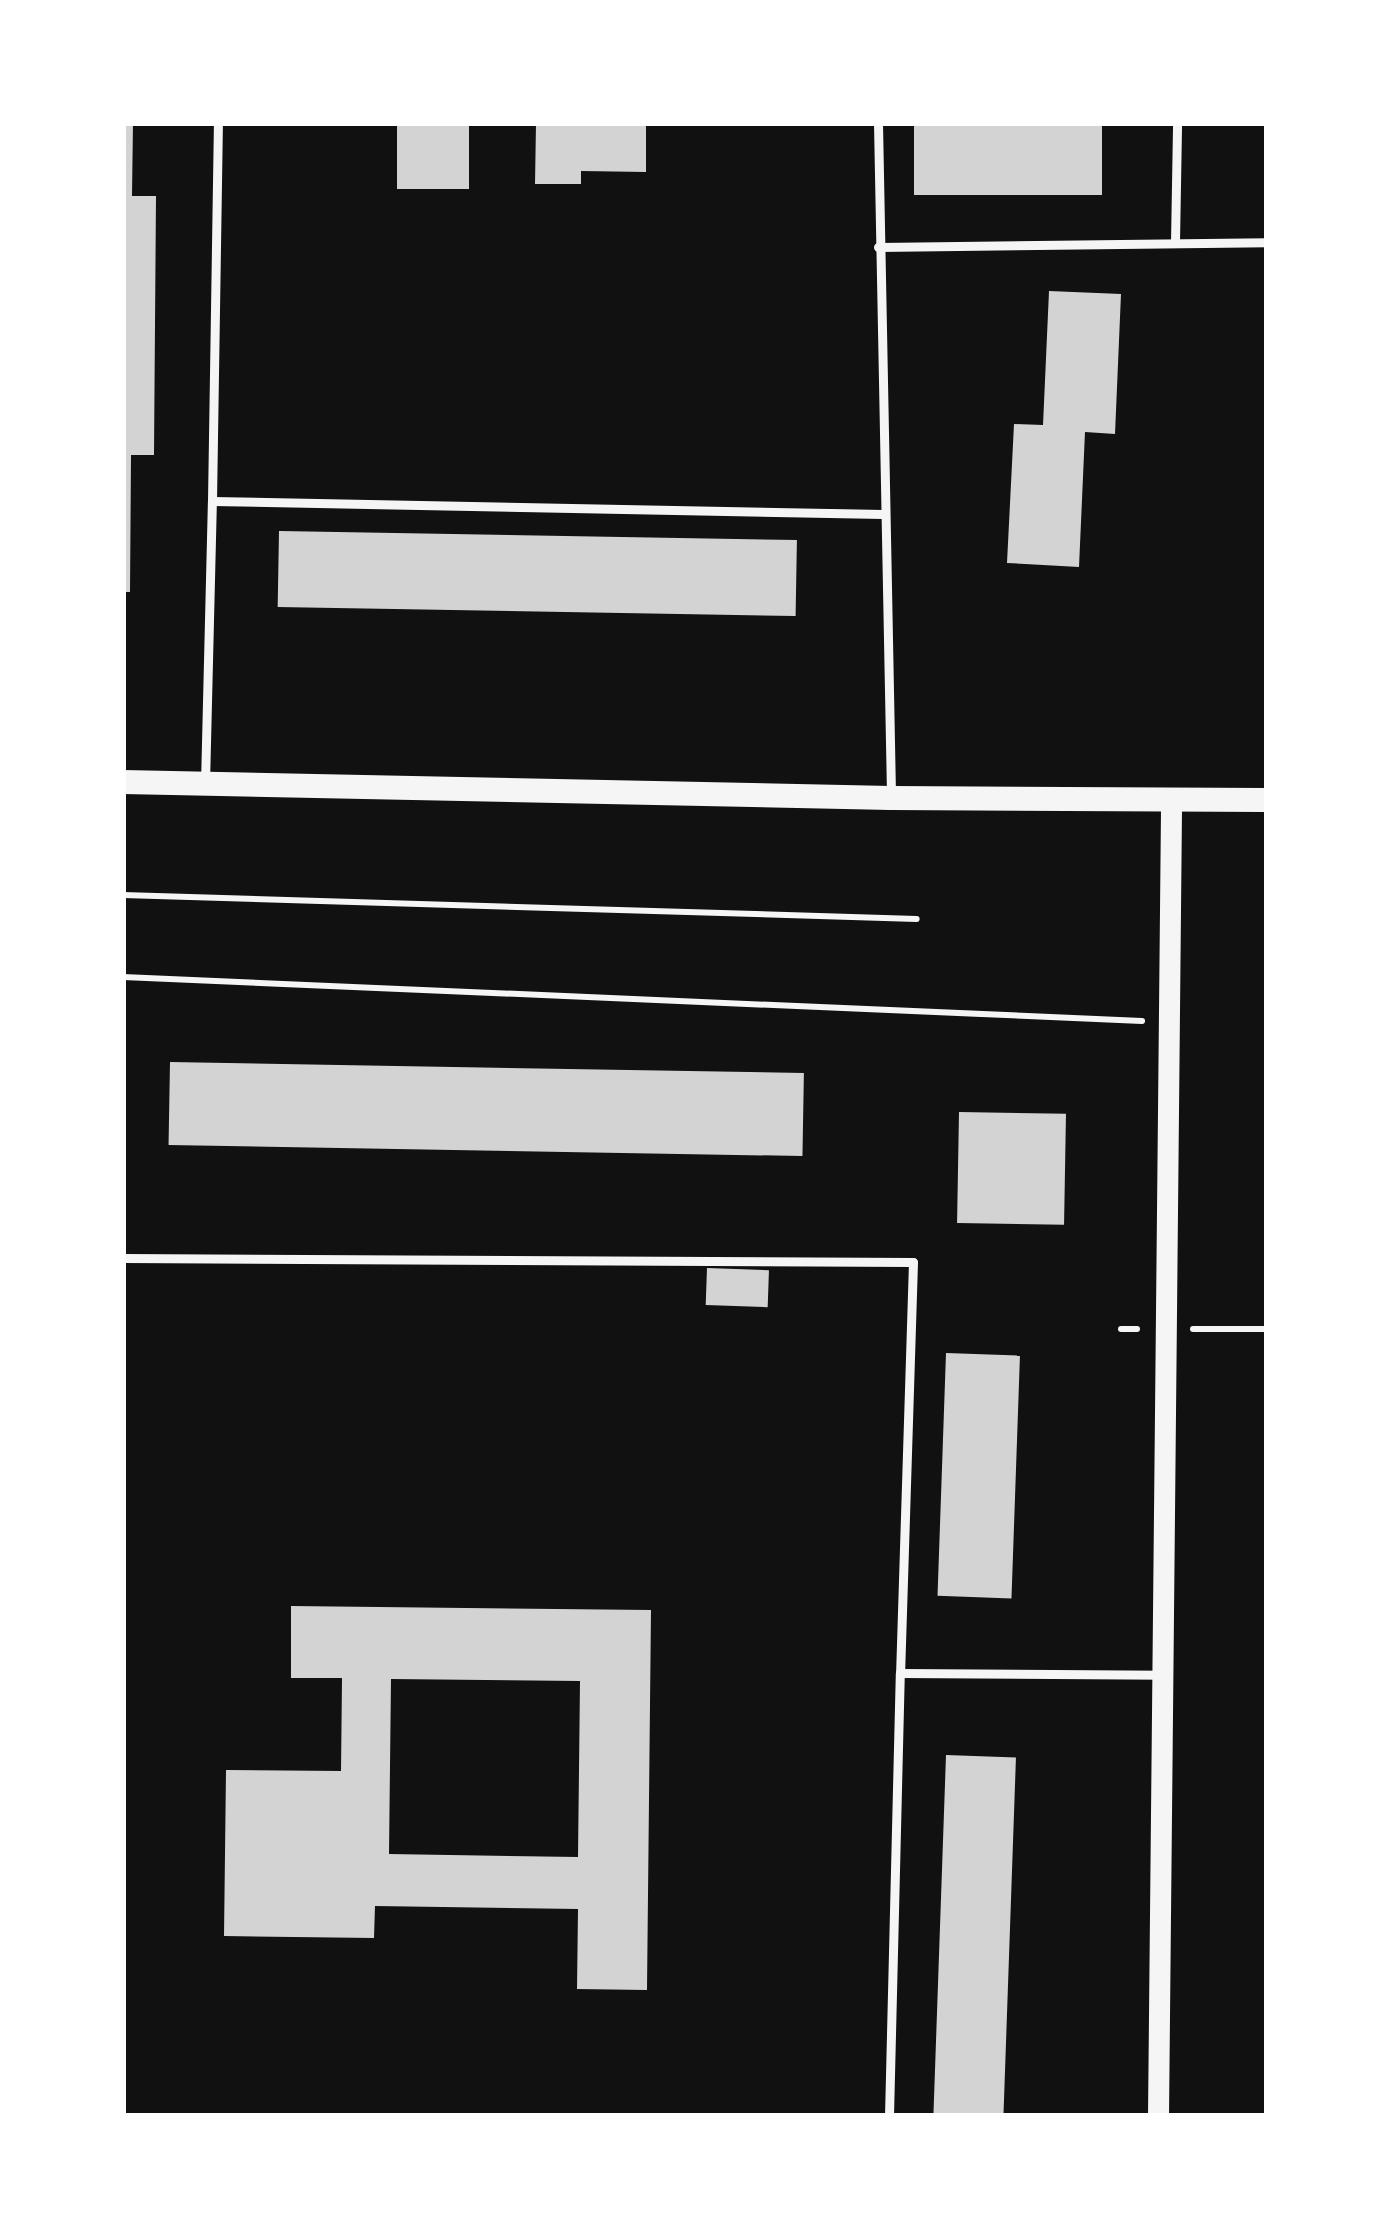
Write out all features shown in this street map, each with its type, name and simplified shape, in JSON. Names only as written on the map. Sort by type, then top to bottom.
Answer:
[{"type":"main road","points":[[123,782],[891,798],[1267,800]]},
{"type":"street","points":[[1158,2116],[1171,801]]},
{"type":"lane","points":[[206,784],[218,123]]},
{"type":"lane","points":[[878,123],[891,798]]},
{"type":"lane","points":[[1175,242],[1177,123]]},
{"type":"lane","points":[[878,248],[1267,242]]},
{"type":"lane","points":[[212,501],[884,514]]},
{"type":"lane","points":[[123,1258],[913,1262],[889,2116]]},
{"type":"lane","points":[[900,1673],[1162,1675]]},
{"type":"path","points":[[123,895],[917,919]]},
{"type":"path","points":[[123,977],[1169,1022]]},
{"type":"building","points":[[123,123],[133,123],[132,196],[156,196],[154,455],[131,455],[130,592],[123,592]]},
{"type":"building","points":[[397,123],[469,123],[469,189],[397,189]]},
{"type":"building","points":[[536,123],[646,123],[646,172],[581,171],[581,184],[535,184]]},
{"type":"building","points":[[914,123],[1102,123],[1102,195],[914,195]]},
{"type":"building","points":[[1049,291],[1121,294],[1115,434],[1085,432],[1079,567],[1007,563],[1014,424],[1043,425]]},
{"type":"building","points":[[279,531],[797,540],[796,616],[278,607]]},
{"type":"building","points":[[170,1062],[804,1073],[802,1156],[169,1145]]},
{"type":"building","points":[[959,1112],[1066,1114],[1064,1225],[957,1223]]},
{"type":"building","points":[[707,1268],[769,1270],[768,1307],[706,1305]]},
{"type":"building","points":[[946,1353],[1020,1356],[1011,1598],[938,1596]]},
{"type":"building","points":[[291,1606],[651,1610],[647,1990],[577,1989],[578,1909],[375,1906],[374,1938],[224,1936],[226,1770],[341,1771],[342,1678],[291,1678]],"holes":[[[391,1679],[580,1681],[578,1857],[389,1854]]]},
{"type":"building","points":[[946,1755],[1016,1757],[1003,2116],[933,2116]]}]
